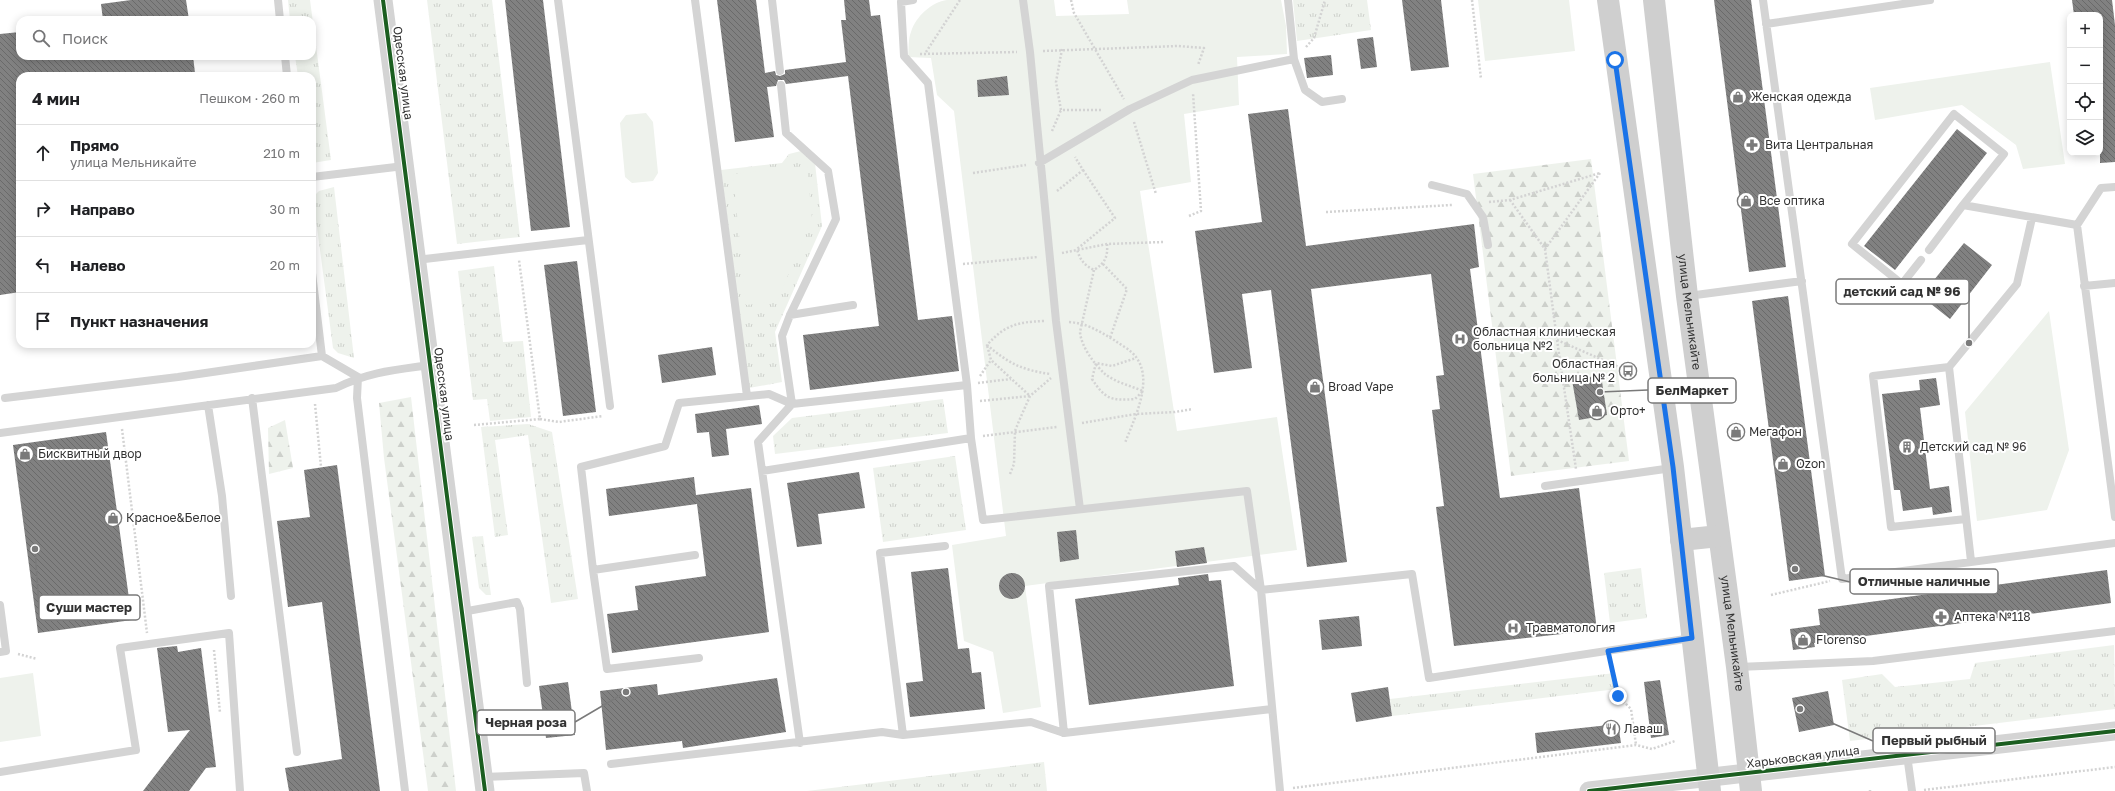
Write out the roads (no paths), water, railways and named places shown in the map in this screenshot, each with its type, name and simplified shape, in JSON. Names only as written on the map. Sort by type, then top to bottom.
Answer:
[{"type":"main road","points":[[1608,0],[1673,467],[1709,785]]},
{"type":"main road","name":"улица Мельникайте","points":[[1654,0],[1687,296],[1737,667],[1750,782]]},
{"type":"main road","points":[[1681,540],[1720,536]]},
{"type":"street","name":"Одесская улица","points":[[383,0],[484,784]]},
{"type":"street","name":"Харьковская улица","points":[[1589,791],[1750,782],[1907,755],[2115,731]]},
{"type":"lane","points":[[278,0],[280,16]]},
{"type":"lane","points":[[558,0],[610,406]]},
{"type":"lane","points":[[695,0],[747,396]]},
{"type":"lane","points":[[772,0],[780,71]]},
{"type":"lane","points":[[913,0],[901,2],[904,56],[928,83],[967,385],[967,402],[971,438],[983,520],[1247,490],[1260,590],[1280,790]]},
{"type":"lane","points":[[1023,0],[1030,52],[1039,163],[1056,321],[1080,509]]},
{"type":"lane","points":[[1288,0],[1294,59],[1305,90],[1322,102],[1342,99]]},
{"type":"lane","points":[[1763,0],[1842,579],[2115,543]]},
{"type":"lane","points":[[1766,24],[1930,0]]},
{"type":"lane","points":[[1039,163],[1130,109],[1192,80],[1294,59]]},
{"type":"lane","points":[[286,60],[287,72]]},
{"type":"lane","points":[[781,85],[786,133],[828,171],[836,219],[790,315],[782,336],[792,404]]},
{"type":"lane","points":[[1921,260],[1902,284],[1852,244],[1954,114],[2004,154],[1929,250]]},
{"type":"lane","points":[[316,177],[404,166]]},
{"type":"lane","points":[[1432,185],[1467,194],[1483,217],[1488,245]]},
{"type":"lane","points":[[2115,187],[2101,188],[2077,225],[2084,286],[2114,494],[2115,517]]},
{"type":"lane","points":[[1964,205],[2077,225]]},
{"type":"lane","points":[[1966,518],[1891,527],[1873,376],[1949,367],[2017,284],[2032,218]]},
{"type":"lane","points":[[416,260],[588,240]]},
{"type":"lane","points":[[1687,296],[1802,282]]},
{"type":"lane","points":[[2084,286],[2115,283]]},
{"type":"lane","points":[[316,306],[322,356]]},
{"type":"lane","points":[[790,315],[853,306]]},
{"type":"lane","points":[[5,398],[178,377],[322,356],[358,377]]},
{"type":"lane","points":[[0,433],[252,398],[336,388],[358,377],[430,365]]},
{"type":"lane","points":[[1949,367],[1971,561]]},
{"type":"lane","points":[[358,377],[357,398],[405,791]]},
{"type":"lane","points":[[699,658],[607,669],[593,570],[581,467],[666,446],[679,403],[769,394],[792,404],[967,385]]},
{"type":"lane","points":[[252,398],[297,752]]},
{"type":"lane","points":[[792,404],[758,442],[800,743]]},
{"type":"lane","points":[[208,405],[222,496],[231,596]]},
{"type":"lane","points":[[762,471],[971,438]]},
{"type":"lane","points":[[1546,486],[1673,467]]},
{"type":"lane","points":[[903,735],[880,553],[945,546]]},
{"type":"lane","points":[[593,570],[695,555]]},
{"type":"lane","points":[[1064,733],[1049,586],[1234,566],[1260,590],[1412,574],[1429,678],[1692,638]]},
{"type":"lane","points":[[462,612],[517,602],[520,609],[527,683]]},
{"type":"lane","points":[[0,605],[3,652]]},
{"type":"lane","points":[[1737,667],[1872,661],[2115,631]]},
{"type":"lane","points":[[0,772],[136,750],[120,648],[229,633],[240,791]]},
{"type":"lane","points":[[611,764],[800,743],[882,732],[903,735],[1031,722],[1064,733],[1272,709]]},
{"type":"lane","points":[[1907,755],[1912,791]]},
{"type":"lane","points":[[484,784],[584,773],[587,791]]},
{"type":"place","name":"Женская одежда","points":[[1738,97]]},
{"type":"place","name":"Вита Центральная","points":[[1752,145]]},
{"type":"place","name":"Все оптика","points":[[1746,201]]},
{"type":"place","name":"Областная клиническая больница №2","points":[[1460,339]]},
{"type":"place","name":"детский сад № 96","points":[[1969,343]]},
{"type":"place","name":"Областная больница № 2","points":[[1628,371]]},
{"type":"place","name":"Broad Vape","points":[[1315,387]]},
{"type":"place","name":"БелМаркет","points":[[1600,392]]},
{"type":"place","name":"Орто+","points":[[1597,411]]},
{"type":"place","name":"Мегафон","points":[[1736,432]]},
{"type":"place","name":"Детский сад № 96","points":[[1907,447]]},
{"type":"place","name":"Бисквитный двор","points":[[25,454]]},
{"type":"place","name":"Ozon","points":[[1783,464]]},
{"type":"place","name":"Красное&Белое","points":[[113,518]]},
{"type":"place","name":"Суши мастер","points":[[35,549]]},
{"type":"place","name":"Отличные наличные","points":[[1795,569]]},
{"type":"place","name":"Аптека №118","points":[[1941,617]]},
{"type":"place","name":"Травматология","points":[[1513,628]]},
{"type":"place","name":"Florenso","points":[[1803,640]]},
{"type":"place","name":"Черная роза","points":[[626,692]]},
{"type":"place","name":"Первый рыбный","points":[[1800,709]]},
{"type":"place","name":"Лаваш","points":[[1611,729]]}]
